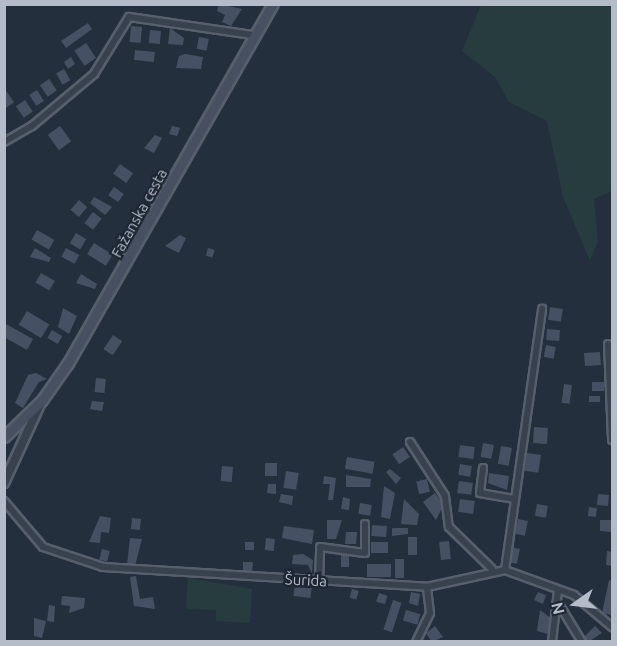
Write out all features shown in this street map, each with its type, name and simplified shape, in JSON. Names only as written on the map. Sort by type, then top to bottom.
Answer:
[{"type":"main road","name":"Fažanska cesta","points":[[4,437],[42,400],[114,289],[253,35],[273,4]]},
{"type":"street","points":[[4,142],[32,126],[94,74],[129,17],[253,35]]},
{"type":"street","points":[[505,570],[513,499],[542,309]]},
{"type":"street","points":[[608,344],[612,440]]},
{"type":"street","name":"Fažanska cesta","points":[[4,483],[42,400]]},
{"type":"street","points":[[410,442],[445,496],[449,527],[492,569]]},
{"type":"street","points":[[483,468],[480,493],[513,499]]},
{"type":"street","name":"Šurida","points":[[4,501],[43,547],[103,567],[427,587],[492,569],[505,570],[574,595],[612,627]]},
{"type":"street","points":[[319,581],[320,547],[365,553],[365,524]]},
{"type":"street","points":[[416,642],[430,613],[427,587]]},
{"type":"street","points":[[552,642],[558,590]]},
{"type":"street","points":[[556,600],[582,642]]},
{"type":"green space","points":[[481,5],[612,5],[612,191],[594,199],[598,241],[590,261],[563,197],[547,121],[509,102],[495,77],[462,51]]},
{"type":"green space","points":[[188,578],[252,589],[250,623],[216,621],[216,610],[186,609]]},
{"type":"building","points":[[219,4],[242,9],[231,26],[222,22],[225,15],[217,11]]},
{"type":"building","points":[[88,23],[92,29],[66,48],[61,41]]},
{"type":"building","points":[[131,26],[142,27],[141,43],[130,42]]},
{"type":"building","points":[[170,28],[184,38],[183,45],[168,44]]},
{"type":"building","points":[[150,30],[161,31],[160,44],[149,43]]},
{"type":"building","points":[[199,37],[209,39],[207,51],[197,49]]},
{"type":"building","points":[[86,43],[96,58],[84,66],[74,51]]},
{"type":"building","points":[[135,50],[155,52],[154,62],[134,60]]},
{"type":"building","points":[[185,54],[203,57],[201,69],[176,68],[179,56]]},
{"type":"building","points":[[71,57],[75,64],[68,69],[64,62]]},
{"type":"building","points":[[64,69],[70,80],[62,85],[56,73]]},
{"type":"building","points":[[49,79],[57,91],[48,97],[40,85]]},
{"type":"building","points":[[4,88],[14,102],[6,108],[4,106]]},
{"type":"building","points":[[37,90],[44,101],[36,106],[29,95]]},
{"type":"building","points":[[25,100],[33,112],[24,118],[16,106]]},
{"type":"building","points":[[60,126],[71,141],[59,150],[48,135]]},
{"type":"building","points":[[172,126],[180,128],[177,136],[169,134]]},
{"type":"building","points":[[155,135],[162,138],[154,153],[144,148]]},
{"type":"building","points":[[120,164],[133,173],[126,183],[113,174]]},
{"type":"building","points":[[114,187],[124,194],[118,202],[108,195]]},
{"type":"building","points":[[94,197],[112,207],[105,215],[90,203]]},
{"type":"building","points":[[79,200],[87,207],[79,217],[70,210]]},
{"type":"building","points":[[93,212],[102,219],[93,230],[84,223]]},
{"type":"building","points":[[37,230],[54,240],[49,250],[32,240]]},
{"type":"building","points":[[76,233],[86,239],[80,249],[70,243]]},
{"type":"building","points":[[180,235],[186,238],[179,253],[165,246]]},
{"type":"building","points":[[94,243],[113,255],[106,266],[87,254]]},
{"type":"building","points":[[35,248],[51,258],[49,262],[30,257]]},
{"type":"building","points":[[66,248],[79,255],[75,264],[61,257]]},
{"type":"building","points":[[208,248],[215,250],[213,258],[206,256]]},
{"type":"building","points":[[41,273],[55,281],[49,291],[36,283]]},
{"type":"building","points":[[81,274],[97,284],[95,289],[76,283]]},
{"type":"building","points":[[550,307],[563,309],[561,322],[548,320]]},
{"type":"building","points":[[63,308],[77,316],[69,334],[58,327]]},
{"type":"building","points":[[27,311],[49,324],[41,338],[19,325]]},
{"type":"building","points":[[4,323],[33,339],[27,350],[4,337]]},
{"type":"building","points":[[547,329],[560,330],[559,341],[546,340]]},
{"type":"building","points":[[52,330],[62,336],[58,344],[47,338]]},
{"type":"building","points":[[113,335],[122,341],[113,355],[103,349]]},
{"type":"building","points":[[546,345],[556,347],[554,359],[544,357]]},
{"type":"building","points":[[600,352],[601,365],[585,366],[584,353]]},
{"type":"building","points":[[36,373],[47,379],[39,382],[23,408],[15,403],[28,375]]},
{"type":"building","points":[[96,378],[106,379],[104,393],[95,392]]},
{"type":"building","points":[[592,382],[604,382],[604,391],[592,391]]},
{"type":"building","points":[[564,384],[572,385],[570,404],[562,403]]},
{"type":"building","points":[[589,396],[600,396],[600,402],[589,402]]},
{"type":"building","points":[[92,401],[104,402],[102,411],[90,409]]},
{"type":"building","points":[[534,427],[548,428],[547,444],[533,443]]},
{"type":"building","points":[[483,443],[494,445],[491,459],[481,457]]},
{"type":"building","points":[[460,445],[475,447],[473,459],[458,457]]},
{"type":"building","points":[[501,446],[512,448],[509,466],[498,464]]},
{"type":"building","points":[[403,447],[410,457],[399,464],[392,454]]},
{"type":"building","points":[[527,453],[541,455],[538,473],[524,471]]},
{"type":"building","points":[[347,457],[375,462],[372,474],[345,469]]},
{"type":"building","points":[[265,463],[277,463],[277,476],[265,476]]},
{"type":"building","points":[[460,464],[472,466],[470,477],[458,475]]},
{"type":"building","points":[[222,466],[233,467],[232,482],[221,481]]},
{"type":"building","points":[[390,469],[401,478],[396,484],[386,472]]},
{"type":"building","points":[[286,471],[299,473],[296,490],[283,488]]},
{"type":"building","points":[[489,473],[509,476],[507,490],[488,483]]},
{"type":"building","points":[[346,475],[371,479],[370,487],[346,487]]},
{"type":"building","points":[[324,476],[336,478],[333,500],[328,500],[330,484],[323,484]]},
{"type":"building","points":[[427,479],[430,492],[419,494],[416,481]]},
{"type":"building","points":[[459,481],[473,483],[471,495],[457,493]]},
{"type":"building","points":[[268,484],[276,484],[276,494],[267,493]]},
{"type":"building","points":[[384,486],[395,493],[390,519],[381,517]]},
{"type":"building","points":[[435,493],[444,504],[436,520],[423,502]]},
{"type":"building","points":[[281,494],[293,496],[292,505],[279,502]]},
{"type":"building","points":[[598,494],[609,495],[608,506],[597,505]]},
{"type":"building","points":[[343,497],[350,499],[349,510],[341,509]]},
{"type":"building","points":[[404,499],[419,514],[417,525],[401,524]]},
{"type":"building","points":[[460,499],[475,501],[473,514],[458,512]]},
{"type":"building","points":[[360,503],[372,505],[370,516],[358,514]]},
{"type":"building","points":[[537,504],[548,506],[546,518],[535,516]]},
{"type":"building","points":[[589,507],[597,508],[596,517],[588,516]]},
{"type":"building","points":[[100,516],[111,518],[109,533],[101,532],[100,543],[89,542]]},
{"type":"building","points":[[132,518],[141,519],[140,530],[131,529]]},
{"type":"building","points":[[518,519],[528,521],[525,536],[515,534]]},
{"type":"building","points":[[327,520],[342,520],[336,539],[327,539]]},
{"type":"building","points":[[600,520],[612,520],[611,532],[600,531]]},
{"type":"building","points":[[372,525],[387,526],[386,537],[371,536]]},
{"type":"building","points":[[284,526],[314,530],[312,544],[282,538]]},
{"type":"building","points":[[392,528],[408,528],[408,534],[392,536]]},
{"type":"building","points":[[346,532],[357,532],[356,544],[345,544]]},
{"type":"building","points":[[408,537],[417,537],[417,555],[408,555]]},
{"type":"building","points":[[130,538],[142,539],[135,566],[127,565]]},
{"type":"building","points":[[266,538],[275,539],[274,551],[265,550]]},
{"type":"building","points":[[449,541],[451,559],[441,560],[439,542]]},
{"type":"building","points":[[245,542],[254,542],[254,550],[245,550]]},
{"type":"building","points":[[371,542],[388,542],[388,553],[371,553]]},
{"type":"building","points":[[510,547],[520,549],[517,564],[507,562]]},
{"type":"building","points":[[102,549],[110,551],[107,562],[99,560]]},
{"type":"building","points":[[607,551],[612,552],[612,566],[606,565]]},
{"type":"building","points":[[303,554],[313,560],[312,574],[308,565],[292,564],[293,555]]},
{"type":"building","points":[[341,554],[349,554],[349,567],[341,567]]},
{"type":"building","points":[[395,559],[404,559],[404,578],[395,578]]},
{"type":"building","points":[[243,562],[253,562],[252,572],[243,571]]},
{"type":"building","points":[[367,564],[391,564],[391,577],[367,577]]},
{"type":"building","points":[[136,576],[140,599],[153,597],[155,609],[134,606],[130,577]]},
{"type":"building","points":[[609,580],[612,581],[611,615],[602,613]]},
{"type":"building","points":[[295,584],[312,586],[310,598],[294,596]]},
{"type":"building","points":[[352,589],[359,591],[356,600],[350,598]]},
{"type":"building","points":[[411,592],[420,594],[418,606],[409,603]]},
{"type":"building","points":[[538,592],[546,595],[543,604],[534,600]]},
{"type":"building","points":[[379,593],[388,596],[385,604],[376,602]]},
{"type":"building","points":[[62,596],[85,598],[84,608],[69,613],[70,606],[61,605]]},
{"type":"building","points":[[393,600],[402,603],[392,632],[383,629]]},
{"type":"building","points":[[49,605],[55,606],[54,622],[47,621]]},
{"type":"building","points":[[406,610],[420,614],[417,625],[403,621]]},
{"type":"building","points":[[540,610],[552,619],[548,634],[537,631]]},
{"type":"building","points":[[34,618],[46,621],[42,638],[34,636]]},
{"type":"building","points":[[435,626],[443,637],[432,642],[426,633]]},
{"type":"building","points":[[595,626],[602,633],[588,642],[584,637]]}]
